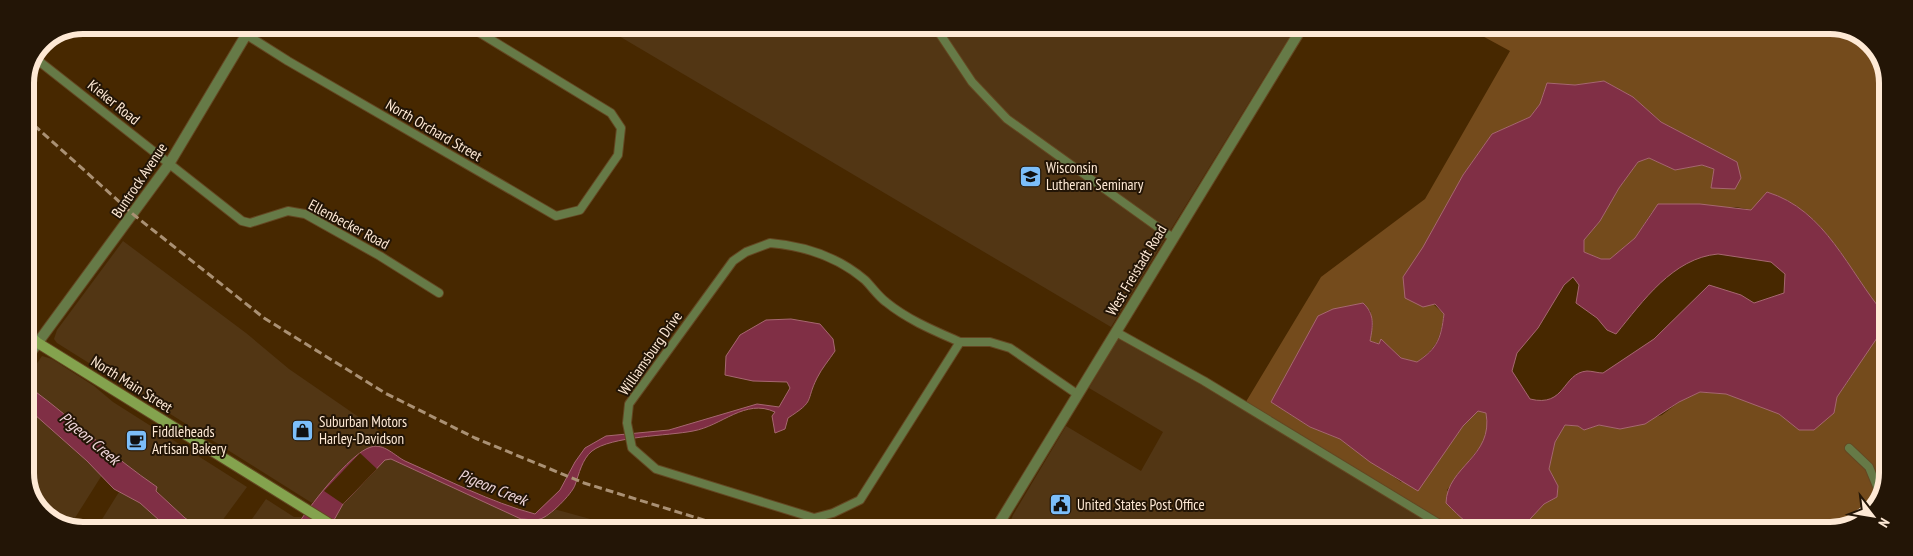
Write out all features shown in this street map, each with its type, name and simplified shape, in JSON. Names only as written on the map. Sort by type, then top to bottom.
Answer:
[{"type":"main road","name":"North Main Street","points":[[34,340],[326,522]]},
{"type":"street","name":"North Orchard Street","points":[[246,35],[556,216],[580,210],[618,155],[621,128],[611,113],[482,34]]},
{"type":"street","points":[[942,34],[972,82],[1007,119],[1173,238]]},
{"type":"street","name":"West Freistadt Road","points":[[1000,522],[1298,34]]},
{"type":"street","name":"Buntrock Avenue","points":[[34,348],[169,164],[246,35]]},
{"type":"street","name":"Kieker Road","points":[[40,62],[169,164]]},
{"type":"street","name":"Ellenbecker Road","points":[[169,164],[242,221],[250,223],[288,211],[305,214],[380,256],[439,293]]},
{"type":"street","name":"Williamsburg Drive","points":[[960,342],[860,500],[833,514],[814,518],[795,514],[656,469],[640,457],[632,448],[628,430],[629,404],[733,261],[746,252],[770,244],[795,245],[847,266],[866,281],[886,302],[915,322],[960,342],[990,342],[1010,348],[1077,394]]},
{"type":"street","points":[[1116,332],[1204,381],[1437,522]]},
{"type":"street","points":[[1849,448],[1869,467],[1877,487]]},
{"type":"shaded area","name":"Wisconsin Lutheran Seminary","points":[[616,34],[1291,34],[1111,327]]},
{"type":"shaded area","points":[[1479,34],[1837,34],[1858,42],[1869,53],[1877,67],[1879,79],[1879,307],[1821,227],[1787,201],[1767,192],[1752,210],[1736,207],[1652,212],[1635,238],[1610,259],[1601,259],[1584,252],[1584,240],[1600,221],[1619,188],[1638,162],[1649,158],[1675,170],[1702,165],[1714,169],[1711,188],[1737,162],[1661,122],[1633,97],[1604,81],[1575,85],[1547,83],[1540,104],[1530,117],[1492,134],[1463,175],[1423,248],[1403,277],[1444,314],[1439,336],[1430,352],[1417,362],[1401,358],[1382,340],[1380,344],[1370,341],[1373,324],[1370,310],[1318,317],[1271,402],[1310,427],[1340,439],[1401,482],[1444,452],[1463,426],[1478,411],[1486,413],[1488,428],[1485,440],[1447,490],[1467,522],[1423,522],[1427,516],[1244,405],[1321,277],[1425,199],[1510,51]]},
{"type":"shaded area","points":[[123,241],[246,333],[289,369],[379,431],[384,448],[378,446],[360,453],[312,503],[57,343],[54,339],[57,330]]},
{"type":"shaded area","points":[[1879,326],[1878,486],[1876,491],[1848,491],[1848,519],[1846,520],[1830,522],[1527,522],[1544,504],[1557,497],[1558,486],[1549,469],[1555,442],[1565,425],[1578,426],[1584,430],[1599,425],[1620,429],[1662,415],[1679,402],[1700,392],[1726,394],[1755,404],[1779,414],[1799,430],[1825,420],[1834,413],[1837,397],[1853,374]]},
{"type":"shaded area","points":[[1121,333],[1427,515],[1423,522],[1010,522],[1066,426],[1141,471],[1163,432],[1089,388]]},
{"type":"shaded area","points":[[42,356],[52,359],[94,386],[113,402],[247,487],[221,522],[191,522],[156,490],[157,487],[133,471],[104,445],[90,437],[71,418],[34,392],[34,368]]},
{"type":"shaded area","points":[[34,414],[102,475],[73,521],[64,519],[50,510],[40,498],[34,477]]},
{"type":"shaded area","points":[[391,459],[521,519],[550,514],[554,509],[601,522],[342,522],[335,518],[343,504],[385,460]]},
{"type":"shaded area","points":[[119,492],[140,503],[161,522],[100,522]]},
{"type":"shaded area","points":[[266,499],[294,517],[302,517],[299,522],[250,522]]},
{"type":"water","points":[[1604,81],[1633,97],[1661,122],[1737,162],[1741,178],[1735,189],[1711,188],[1714,169],[1702,165],[1675,170],[1649,158],[1638,162],[1619,188],[1600,221],[1584,240],[1584,252],[1601,259],[1610,259],[1635,238],[1658,204],[1700,204],[1751,210],[1767,192],[1787,201],[1821,227],[1879,307],[1879,332],[1837,397],[1834,413],[1814,430],[1799,430],[1779,414],[1726,394],[1700,392],[1679,402],[1645,424],[1620,429],[1599,425],[1584,430],[1578,426],[1565,425],[1555,442],[1549,469],[1558,486],[1557,497],[1544,504],[1527,522],[1466,522],[1446,503],[1448,490],[1483,440],[1487,428],[1486,413],[1478,411],[1463,426],[1418,491],[1370,462],[1340,439],[1310,427],[1271,402],[1318,316],[1333,309],[1363,303],[1370,311],[1371,316],[1370,341],[1379,344],[1381,339],[1401,358],[1417,362],[1430,352],[1440,336],[1444,314],[1435,304],[1423,307],[1405,298],[1403,277],[1423,247],[1463,175],[1492,134],[1530,117],[1540,104],[1547,83],[1575,85]],"holes":[[[1718,254],[1771,262],[1785,274],[1784,293],[1754,303],[1741,295],[1709,285],[1654,339],[1603,373],[1587,371],[1579,373],[1551,399],[1530,399],[1512,371],[1517,353],[1538,328],[1564,285],[1573,277],[1579,285],[1576,303],[1597,318],[1607,330],[1616,334],[1660,283],[1673,272],[1702,257]]]},
{"type":"water","points":[[791,319],[820,324],[833,339],[835,351],[819,374],[806,404],[788,418],[785,429],[775,433],[772,416],[775,412],[754,408],[693,431],[626,439],[601,446],[592,451],[586,458],[573,489],[565,499],[549,514],[536,520],[521,519],[391,459],[385,460],[343,504],[333,522],[300,522],[319,496],[352,459],[362,451],[376,446],[385,448],[405,461],[469,490],[535,514],[560,490],[585,448],[606,436],[669,430],[757,404],[779,407],[790,388],[787,382],[753,381],[725,375],[726,356],[740,335],[766,320]]},
{"type":"water","name":"Pigeon Creek","points":[[34,390],[125,464],[157,487],[156,491],[191,522],[161,522],[140,503],[114,489],[87,461],[34,414]]},
{"type":"pier","points":[[360,453],[377,469],[343,504],[324,491]]},
{"type":"railway","points":[[34,125],[134,215],[264,318],[385,393],[475,438],[584,483],[710,522]]},
{"type":"place","name":"Wisconsin Lutheran Seminary","points":[[1030,176]]},
{"type":"place","name":"Suburban Motors Harley-Davidson","points":[[303,430]]},
{"type":"place","name":"Fiddleheads Artisan Bakery","points":[[136,440]]},
{"type":"place","name":"United States Post Office","points":[[1061,504]]}]
